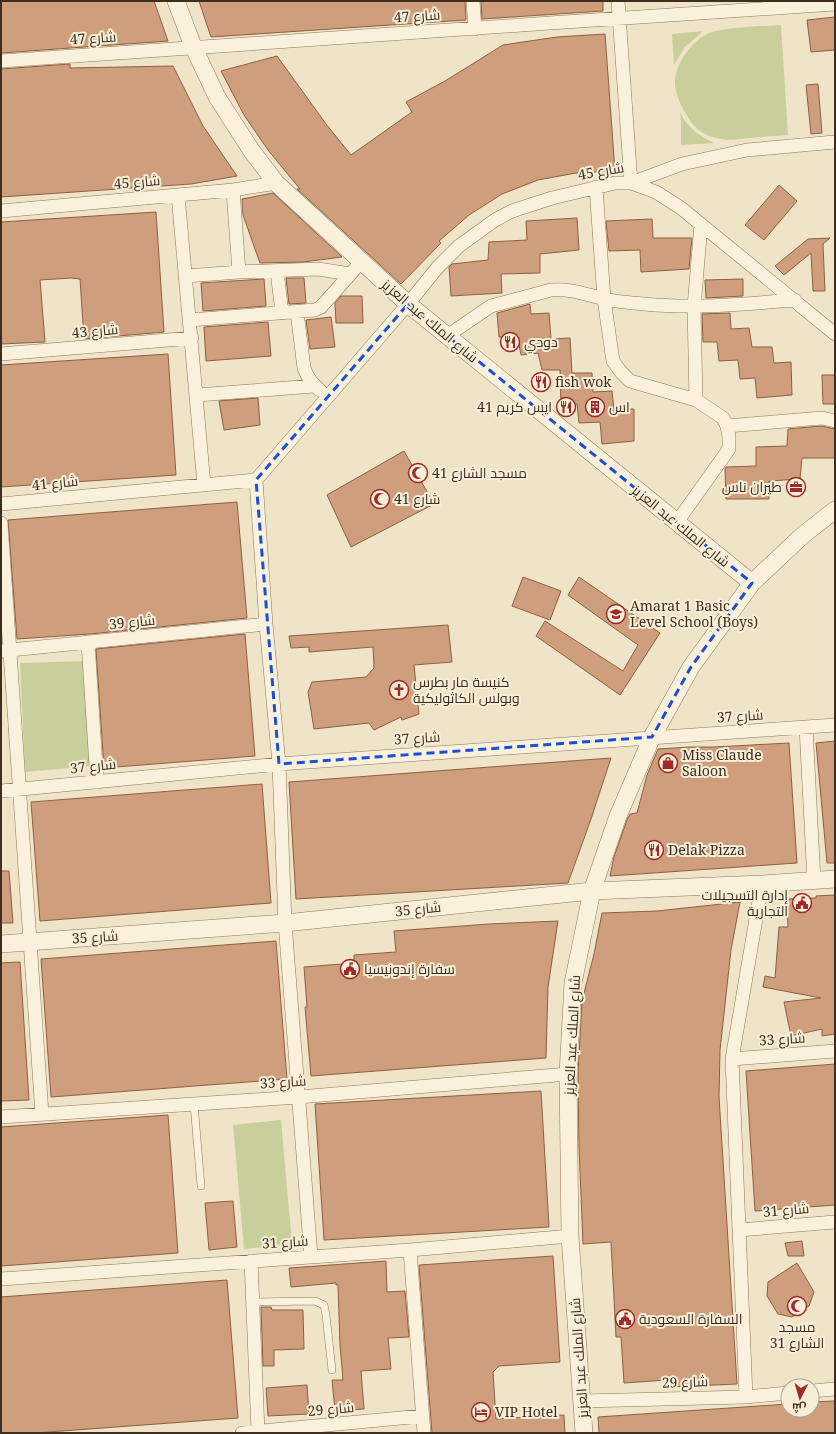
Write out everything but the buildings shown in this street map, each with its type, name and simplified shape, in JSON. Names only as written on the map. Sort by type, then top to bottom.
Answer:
[{"type":"street","name":"شارع الملك عبد العزيز","points":[[176,1],[193,46],[217,97],[252,150],[276,183],[355,268],[408,304],[752,583]]},
{"type":"street","points":[[473,1],[475,29]]},
{"type":"street","points":[[618,1],[631,183],[656,192],[681,208],[835,334]]},
{"type":"street","name":"شارع 47","points":[[1,61],[193,46],[475,29],[835,4]]},
{"type":"street","name":"شارع 45","points":[[256,480],[408,304],[438,267],[459,246],[495,220],[512,211],[552,198],[615,183],[631,183],[682,164],[747,150],[835,142]]},
{"type":"street","name":"شارع 45","points":[[1,211],[233,190],[276,183]]},
{"type":"street","points":[[596,187],[604,299],[613,361],[630,381],[696,400],[723,418],[727,426],[729,449],[677,522]]},
{"type":"street","points":[[233,190],[239,272]]},
{"type":"street","points":[[178,195],[204,485]]},
{"type":"street","points":[[696,400],[694,306],[701,224]]},
{"type":"street","points":[[186,276],[239,272],[355,268]]},
{"type":"street","points":[[190,320],[316,310],[321,307],[355,268]]},
{"type":"street","points":[[277,271],[282,313]]},
{"type":"street","points":[[446,336],[491,306],[551,290],[568,290],[604,299],[661,306],[733,305],[795,300]]},
{"type":"street","points":[[297,312],[304,368],[307,376],[314,386],[328,396]]},
{"type":"street","name":"شارع 43","points":[[1,354],[192,338]]},
{"type":"street","points":[[197,395],[314,386]]},
{"type":"street","points":[[727,426],[822,418],[835,420]]},
{"type":"street","points":[[256,480],[266,624],[279,764],[285,923],[311,1257]]},
{"type":"street","name":"شارع 41","points":[[1,504],[256,480]]},
{"type":"street","name":"شارع الملك عبد العزيز","points":[[584,1433],[570,1236],[568,1074],[573,983],[592,891],[618,816],[652,737],[691,667],[752,583],[803,535],[835,510]]},
{"type":"street","points":[[1,523],[6,651],[19,790],[42,1114]]},
{"type":"street","name":"شارع 39","points":[[6,651],[266,624]]},
{"type":"street","points":[[88,642],[97,782]]},
{"type":"street","name":"شارع 37","points":[[1,791],[279,764],[835,725]]},
{"type":"street","points":[[806,727],[814,881]]},
{"type":"street","name":"شارع 35","points":[[1,944],[285,923],[592,891],[762,884],[835,879]]},
{"type":"street","points":[[746,1397],[732,1059],[762,884]]},
{"type":"street","name":"شارع 33","points":[[732,1059],[835,1051]]},
{"type":"street","name":"شارع 33","points":[[1,1117],[299,1097],[568,1074]]},
{"type":"street","name":"شارع 31","points":[[739,1230],[835,1222]]},
{"type":"street","name":"شارع 31","points":[[1,1279],[410,1250],[570,1236]]},
{"type":"street","points":[[410,1250],[424,1433]]},
{"type":"street","points":[[251,1261],[258,1432]]},
{"type":"street","points":[[820,1390],[835,1389]]},
{"type":"street","name":"شارع 29","points":[[582,1401],[746,1397],[780,1394]]},
{"type":"street","name":"شارع 29","points":[[242,1433],[422,1416]]},
{"type":"lane","points":[[194,1104],[201,1186]]},
{"type":"lane","points":[[253,1302],[315,1301],[324,1305],[332,1370]]},
{"type":"highlighted area","points":[[408,304],[752,583],[691,667],[652,737],[279,764],[256,480]]},
{"type":"green space","points":[[781,25],[788,135],[727,140],[706,135],[688,118],[682,108],[675,85],[677,71],[688,50],[699,39],[712,32],[742,27]]},
{"type":"green space","points":[[703,31],[685,47],[674,65],[672,34]]},
{"type":"green space","points":[[680,112],[686,122],[694,130],[714,143],[681,145]]},
{"type":"green space","points":[[87,661],[93,766],[25,772],[20,663]]},
{"type":"green space","points":[[281,1120],[292,1244],[244,1249],[233,1125]]},
{"type":"place","name":"دودي","points":[[510,342]]},
{"type":"place","name":"fish wok","points":[[541,382]]},
{"type":"place","name":"41 ايس كريم","points":[[566,407]]},
{"type":"place","name":"اس","points":[[595,407]]},
{"type":"place","name":"مسجد الشارع 41","points":[[418,473]]},
{"type":"place","name":"طيران ناس","points":[[796,487]]},
{"type":"place","name":"شارع 41","points":[[380,499]]},
{"type":"place","name":"Amarat 1 Basic Level School (Boys)","points":[[616,614]]},
{"type":"place","name":"كنيسة مار بطرس وبولس الكاثوليكية","points":[[399,690]]},
{"type":"place","name":"Miss Claude Saloon","points":[[668,763]]},
{"type":"place","name":"Delak Pizza","points":[[654,850]]},
{"type":"place","name":"إدارة التسجيلات التجارية","points":[[802,903]]},
{"type":"place","name":"سفارة إندونيسيا","points":[[350,969]]},
{"type":"place","name":"مسجد الشارع 31","points":[[797,1306]]},
{"type":"place","name":"السفارة السعودية","points":[[625,1319]]},
{"type":"place","name":"VIP Hotel","points":[[481,1412]]}]
